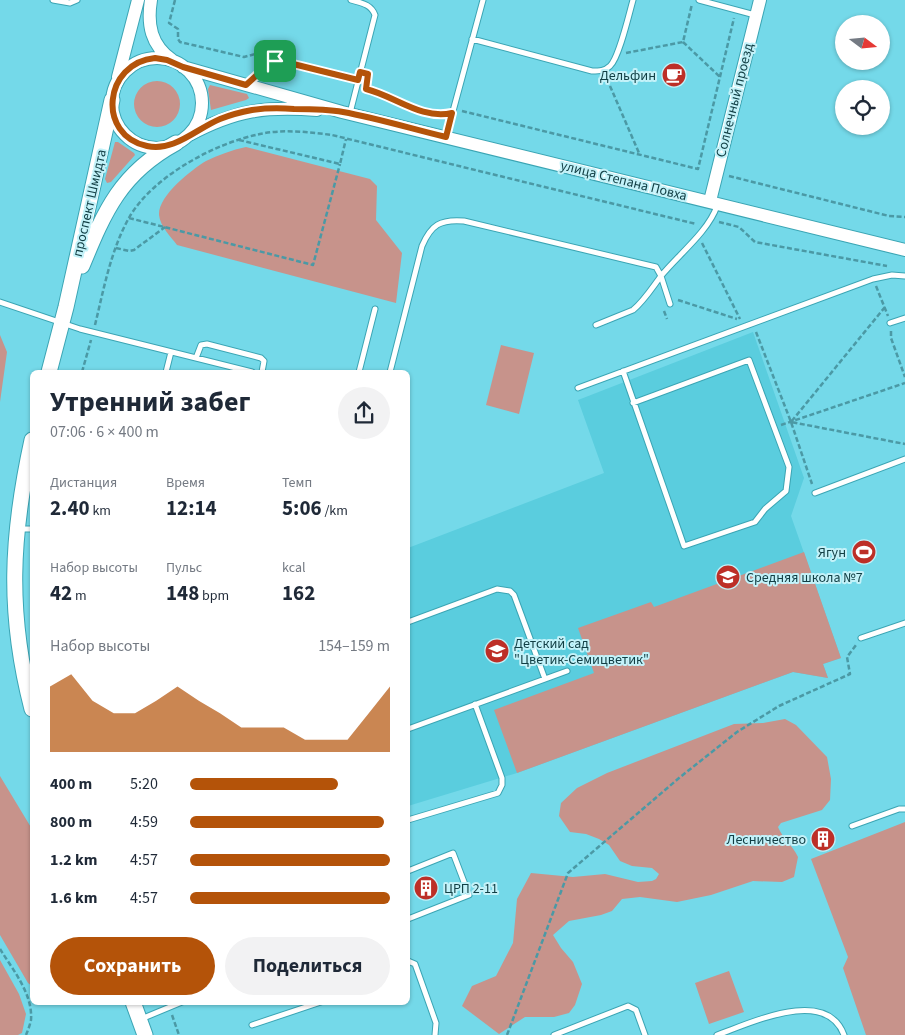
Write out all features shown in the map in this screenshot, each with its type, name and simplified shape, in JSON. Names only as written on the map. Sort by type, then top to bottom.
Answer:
[{"type":"main road","name":"проспект Шмидта","points":[[50,370],[112,100]]},
{"type":"main road","name":"проспект Шмидта","points":[[66,307],[101,220],[112,200],[123,185],[141,167],[160,151],[180,140]]},
{"type":"main road","points":[[30,450],[16,529],[14,563],[17,637],[30,700]]},
{"type":"main road","points":[[134,1005],[145,1035]]},
{"type":"street","points":[[138,0],[112,100],[113,112],[123,132],[132,140],[142,145],[165,147],[180,140],[196,125],[200,114],[200,92],[196,81],[181,66],[161,51],[152,36],[149,18],[151,0]]},
{"type":"street","name":"Солнечный проезд","points":[[714,202],[760,0]]},
{"type":"street","points":[[117,83],[128,69],[143,60],[161,58],[181,66]]},
{"type":"street","name":"улица Степана Повха","points":[[181,66],[346,113],[905,250]]},
{"type":"street","name":"улица Степана Повха","points":[[180,140],[220,119],[252,110],[279,108],[346,113]]},
{"type":"lane","points":[[54,0],[70,3],[77,0]]},
{"type":"lane","points":[[346,113],[358,80],[375,15],[373,9],[368,5],[351,0]]},
{"type":"lane","points":[[446,137],[482,0]]},
{"type":"lane","points":[[472,39],[592,70],[604,70],[610,67],[617,55],[633,0]]},
{"type":"lane","points":[[699,0],[755,16]]},
{"type":"lane","points":[[246,85],[270,63],[277,60],[358,80]]},
{"type":"lane","points":[[596,325],[633,310],[710,220],[714,202]]},
{"type":"lane","points":[[391,370],[422,246],[428,233],[438,224],[450,220],[464,221],[656,267],[670,304]]},
{"type":"lane","points":[[578,388],[883,276],[892,274],[905,276]]},
{"type":"lane","points":[[0,302],[62,324],[244,370]]},
{"type":"lane","points":[[360,370],[375,309]]},
{"type":"lane","points":[[890,323],[905,318]]},
{"type":"lane","points":[[196,358],[201,346],[206,344],[261,358],[264,361],[262,370]]},
{"type":"lane","points":[[166,370],[171,352]]},
{"type":"lane","points":[[622,371],[633,403],[684,546],[754,522],[765,509],[786,491],[789,467],[749,360],[633,403]]},
{"type":"lane","points":[[815,493],[905,459]]},
{"type":"lane","points":[[16,529],[30,529]]},
{"type":"lane","points":[[410,621],[497,589],[510,591],[514,595],[544,678]]},
{"type":"lane","points":[[862,638],[905,623]]},
{"type":"lane","points":[[410,728],[567,671]]},
{"type":"lane","points":[[410,819],[498,793],[501,789],[502,778],[475,704]]},
{"type":"lane","points":[[852,826],[899,808],[905,809]]},
{"type":"lane","points":[[410,869],[453,853],[469,895],[410,918]]},
{"type":"lane","points":[[410,962],[415,964],[436,1023],[435,1035]]},
{"type":"lane","points":[[139,1019],[169,1005]]},
{"type":"lane","points":[[252,1025],[313,1005]]},
{"type":"lane","points":[[554,1035],[628,1006],[636,1010],[645,1035]]},
{"type":"lane","points":[[717,1035],[772,1016],[796,1010],[817,1012],[830,1016],[836,1021],[844,1035]]},
{"type":"path","points":[[174,0],[169,23],[178,29],[180,42],[244,57],[274,49],[283,51]]},
{"type":"path","points":[[682,42],[693,0]]},
{"type":"path","points":[[360,72],[368,74],[366,89],[409,107],[442,115],[462,111],[698,168],[736,10]]},
{"type":"path","points":[[617,55],[682,42]]},
{"type":"path","points":[[682,42],[720,77]]},
{"type":"path","points":[[604,70],[639,153]]},
{"type":"path","points":[[83,370],[116,248],[129,218],[143,198],[167,177],[197,158],[237,140],[260,134],[276,132],[316,133],[346,139],[705,226]]},
{"type":"path","points":[[129,218],[312,265],[346,139]]},
{"type":"path","points":[[237,140],[340,164]]},
{"type":"path","points":[[728,176],[889,216],[905,217]]},
{"type":"path","points":[[710,220],[740,227],[755,242],[892,268]]},
{"type":"path","points":[[116,248],[129,251],[134,250],[165,227]]},
{"type":"path","points":[[668,296],[741,320],[698,235]]},
{"type":"path","points":[[791,422],[884,307]]},
{"type":"path","points":[[753,324],[791,422],[815,493]]},
{"type":"path","points":[[774,427],[905,383]]},
{"type":"path","points":[[791,422],[905,444]]},
{"type":"path","points":[[507,1035],[568,873],[679,778],[737,732],[779,706],[850,674],[847,657],[862,638]]},
{"type":"path","points":[[0,949],[23,987],[30,1008],[31,1021],[26,1035]]},
{"type":"path","points":[[169,1005],[179,1035]]},
{"type":"shaded area","points":[[152,81],[162,81],[176,91],[180,104],[176,117],[170,123],[162,127],[152,127],[138,117],[134,109],[134,99],[144,85]]},
{"type":"shaded area","points":[[210,85],[247,94],[249,98],[211,110],[208,89]]},
{"type":"shaded area","points":[[115,142],[118,142],[135,155],[111,182],[107,183],[105,179]]},
{"type":"shaded area","points":[[246,147],[370,179],[377,186],[376,220],[402,253],[396,303],[177,245],[161,223],[159,215],[160,208],[169,192],[184,177],[206,161]]},
{"type":"shaded area","name":"Средняя школа №7","points":[[753,332],[804,478],[791,516],[841,658],[823,664],[828,678],[793,672],[517,773],[410,805],[410,547],[604,473],[578,400]]},
{"type":"shaded area","points":[[0,335],[7,352],[0,402]]},
{"type":"shaded area","points":[[501,345],[534,353],[519,414],[486,405]]},
{"type":"shaded area","points":[[804,552],[841,658],[823,664],[828,678],[793,672],[517,773],[494,710],[594,673],[578,628],[651,602],[654,607]]},
{"type":"shaded area","points":[[785,719],[796,725],[827,757],[831,779],[830,800],[822,810],[781,823],[778,827],[798,857],[794,877],[782,882],[753,881],[711,895],[677,902],[640,897],[622,899],[612,911],[569,921],[553,935],[573,962],[582,984],[575,1005],[569,1013],[554,1017],[525,1017],[499,1034],[462,1006],[472,986],[496,976],[513,943],[517,899],[531,873],[573,877],[605,874],[638,882],[652,881],[659,874],[652,868],[632,866],[620,861],[609,845],[599,839],[586,834],[570,832],[559,816],[561,803],[577,788],[607,773],[734,724],[763,723]]},
{"type":"shaded area","points":[[0,776],[30,826],[30,984],[0,935]]},
{"type":"shaded area","points":[[905,822],[905,1035],[866,1035],[843,968],[848,957],[811,859]]},
{"type":"shaded area","points":[[0,960],[19,994],[26,1014],[22,1033],[18,1035],[0,1035]]},
{"type":"shaded area","points":[[729,971],[744,1012],[709,1024],[695,983]]},
{"type":"place","name":"Дельфин","points":[[674,75]]},
{"type":"place","name":"Ягун","points":[[864,552]]},
{"type":"place","name":"Средняя школа №7","points":[[728,577]]},
{"type":"place","name":"Детский сад \"Цветик-Семицветик\"","points":[[497,651]]},
{"type":"place","name":"Лесничество","points":[[823,839]]},
{"type":"place","name":"ЦРП 2-11","points":[[426,888]]},
{"type":"route","points":[[161,58],[173,61],[183,67],[246,85],[270,63],[275,61],[284,60],[358,80],[360,72],[368,74],[366,89],[409,107],[442,115],[452,113],[446,137],[342,112],[267,108],[220,119],[176,143],[165,147],[154,147],[132,140],[120,128],[114,117],[112,100],[117,83],[128,69],[143,60],[161,58]]}]
